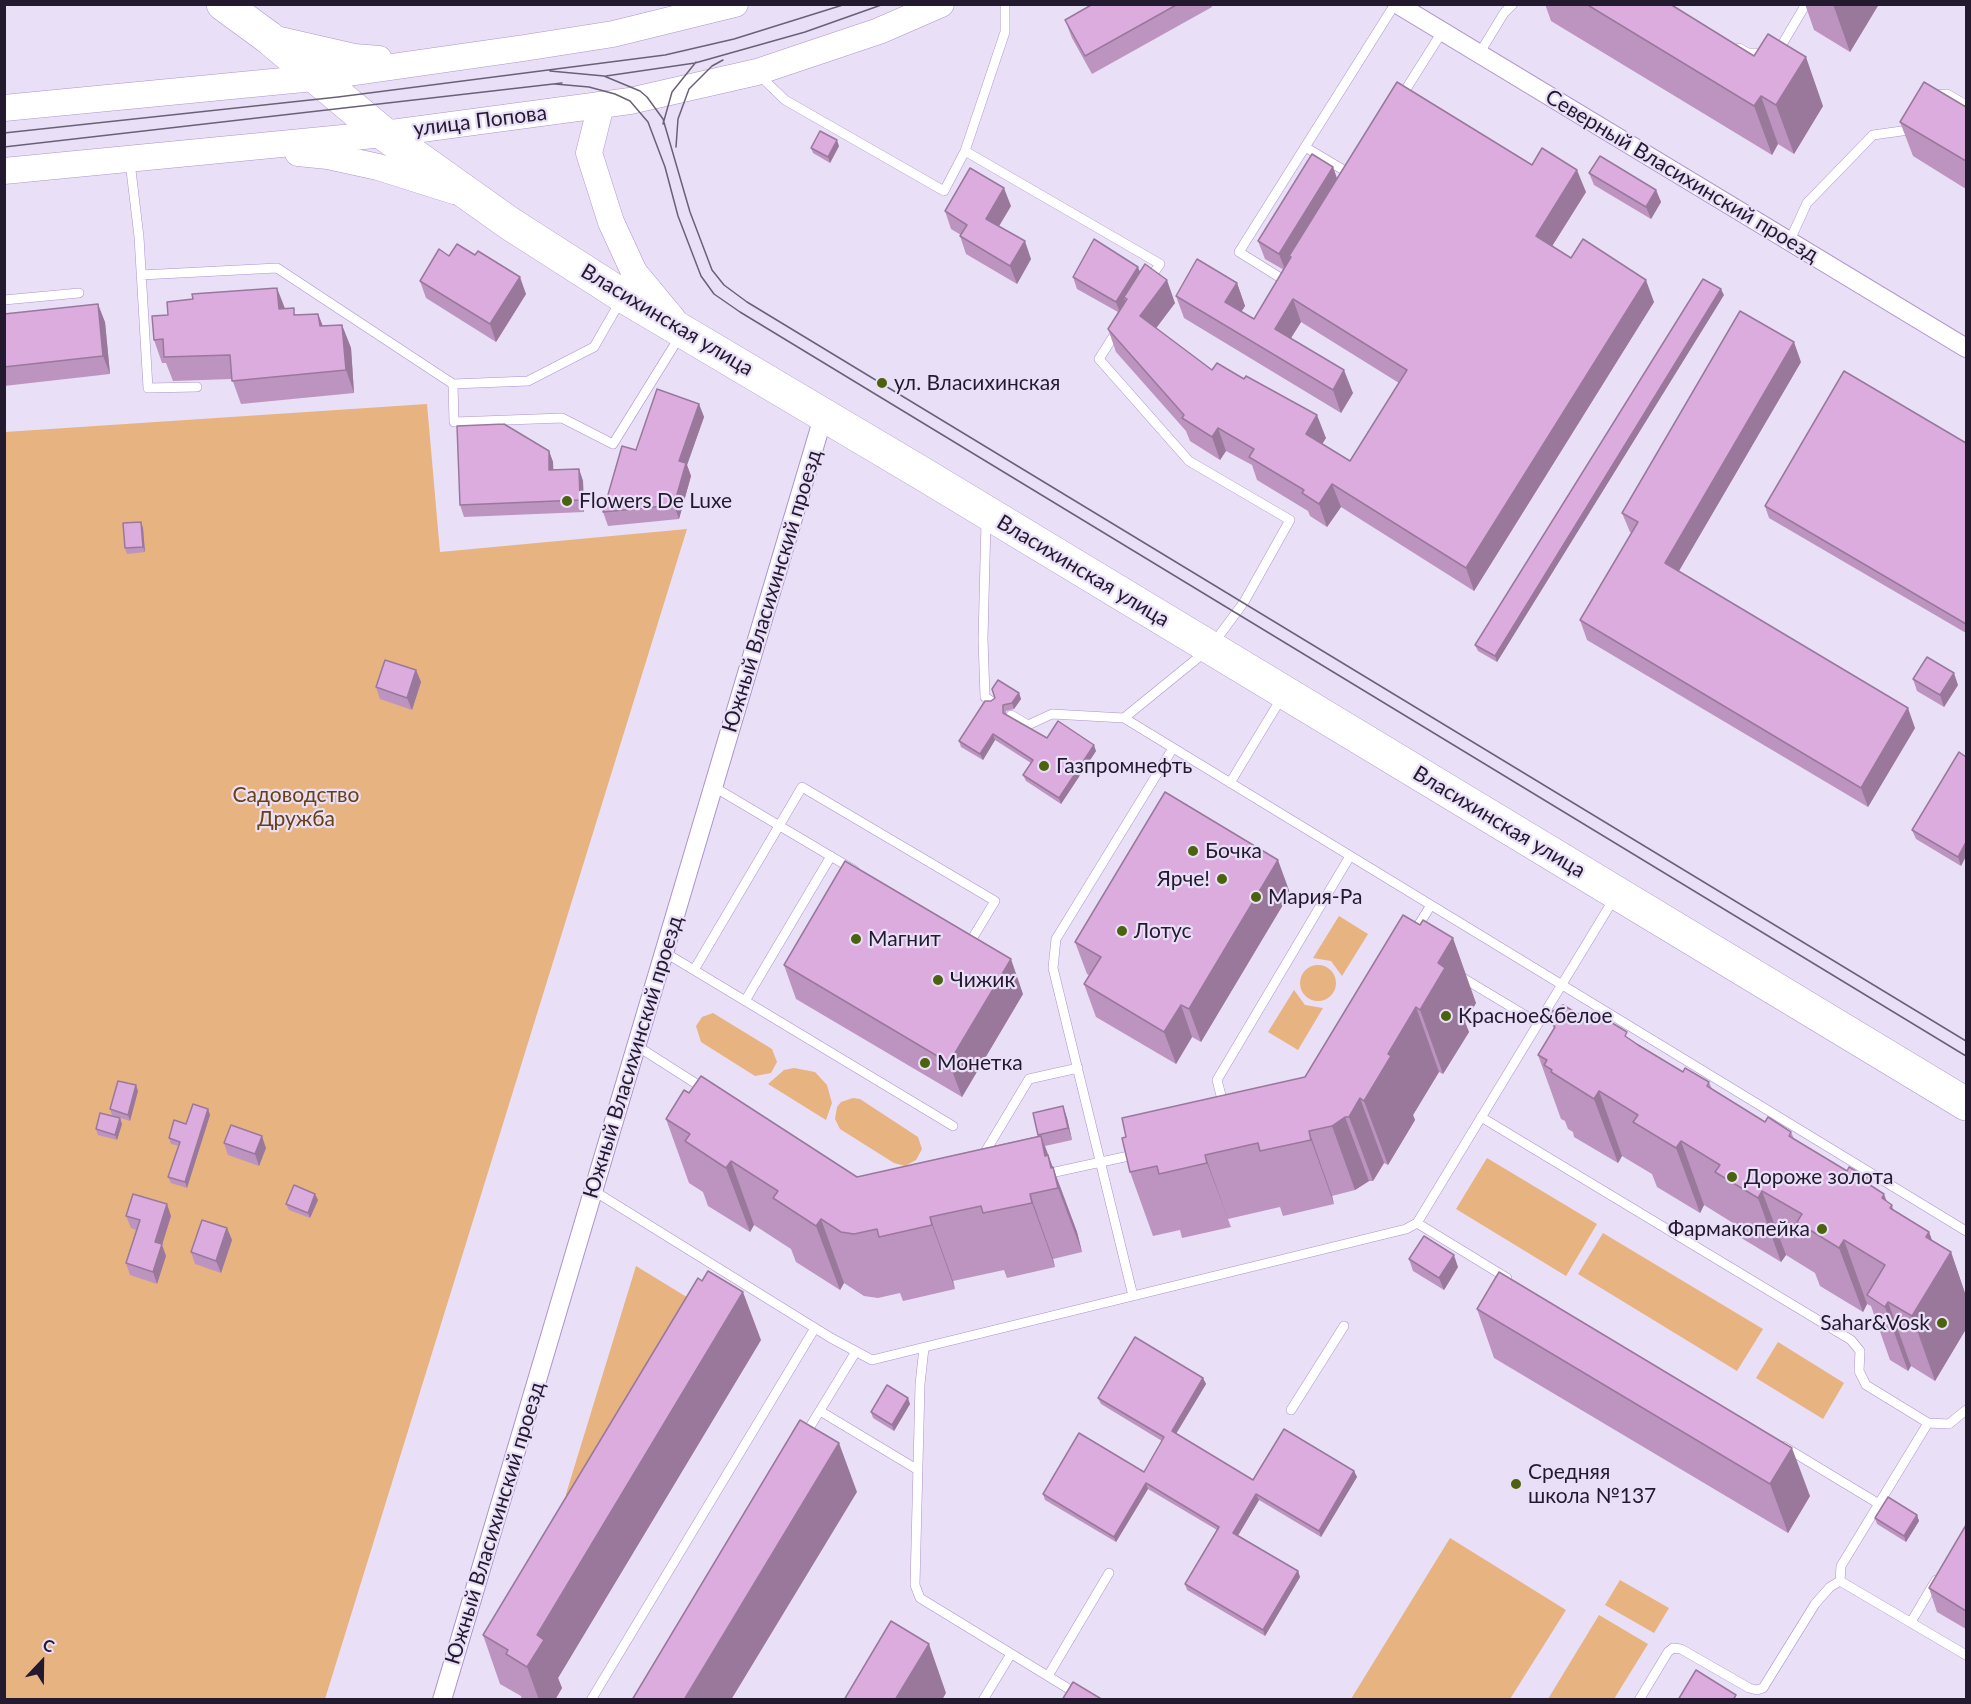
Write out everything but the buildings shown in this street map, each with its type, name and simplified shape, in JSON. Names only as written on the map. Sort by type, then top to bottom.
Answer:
[{"type":"highway","name":"Власихинская улица","points":[[235,8],[314,78],[384,134],[468,195],[623,296],[987,512],[1966,1104]]},
{"type":"main road","points":[[4,108],[314,78],[613,34],[735,4]]},
{"type":"main road","name":"улица Попова","points":[[4,171],[384,134],[601,105],[689,89],[757,72],[879,31],[941,4]]},
{"type":"main road","points":[[268,37],[354,57],[388,60],[449,58]]},
{"type":"main road","points":[[601,105],[590,153],[611,222],[634,272],[683,331]]},
{"type":"main road","points":[[244,148],[328,156],[378,167],[468,195]]},
{"type":"street","name":"Северный Власихинский проезд","points":[[1396,4],[1966,348]]},
{"type":"street","name":"Южный Власихинский проезд","points":[[442,1700],[824,414]]},
{"type":"lane","points":[[757,72],[785,100],[944,191],[965,151],[1005,32],[1005,4]]},
{"type":"lane","points":[[1293,272],[1287,282],[1239,252],[1396,4]]},
{"type":"lane","points":[[1479,54],[1504,13],[1513,4]]},
{"type":"lane","points":[[1727,41],[1748,53],[1777,53],[1806,4]]},
{"type":"lane","points":[[1397,104],[1442,32]]},
{"type":"lane","points":[[1926,104],[1932,95],[1947,94],[1966,105]]},
{"type":"lane","points":[[1790,240],[1808,203],[1873,135],[1909,130],[1920,112]]},
{"type":"lane","points":[[1305,147],[1352,176]]},
{"type":"lane","points":[[965,151],[1160,264],[1141,292]]},
{"type":"lane","points":[[129,160],[141,275],[148,388],[198,387]]},
{"type":"lane","points":[[1346,185],[1359,166]]},
{"type":"lane","points":[[141,275],[277,268],[453,384],[528,381],[594,346],[623,296]]},
{"type":"lane","points":[[4,300],[79,292]]},
{"type":"lane","points":[[1123,321],[1099,359],[1189,461],[1290,520],[1244,602],[1210,648],[1124,718]]},
{"type":"lane","points":[[453,384],[454,422],[562,418],[613,444],[683,331]]},
{"type":"lane","points":[[987,512],[983,639],[985,697],[991,701]]},
{"type":"lane","points":[[1230,783],[1284,693]]},
{"type":"lane","points":[[1011,714],[1028,725],[1052,714],[1124,718],[1966,1231]]},
{"type":"lane","points":[[1133,1296],[1053,968],[1056,939],[1173,748]]},
{"type":"lane","points":[[714,787],[862,874]]},
{"type":"lane","points":[[694,970],[802,788],[995,901],[976,941],[962,933]]},
{"type":"lane","points":[[745,1001],[831,856]]},
{"type":"lane","points":[[1225,1114],[1217,1080],[1350,856]]},
{"type":"lane","points":[[594,1191],[855,1353],[872,1360],[1406,1229],[1417,1224],[1617,892]]},
{"type":"lane","points":[[1407,944],[1431,905]]},
{"type":"lane","points":[[664,952],[953,1126]]},
{"type":"lane","points":[[1447,968],[1538,1023]]},
{"type":"lane","points":[[637,1046],[716,1096]]},
{"type":"lane","points":[[977,1165],[1029,1079],[1078,1068]]},
{"type":"lane","points":[[1481,1117],[1851,1340],[1860,1351],[1860,1371],[1866,1385],[1928,1423],[1949,1424],[1966,1410]]},
{"type":"lane","points":[[1038,1176],[1148,1151]]},
{"type":"lane","points":[[1417,1224],[1513,1282]]},
{"type":"lane","points":[[1291,1410],[1344,1326]]},
{"type":"lane","points":[[591,1700],[815,1328]]},
{"type":"lane","points":[[924,1347],[915,1585],[920,1598],[1088,1700]]},
{"type":"lane","points":[[802,1441],[855,1353]]},
{"type":"lane","points":[[820,1411],[918,1470]]},
{"type":"lane","points":[[1840,1581],[1841,1566],[1928,1423]]},
{"type":"lane","points":[[1771,1438],[1879,1504]]},
{"type":"lane","points":[[1911,1622],[1942,1570]]},
{"type":"lane","points":[[1048,1676],[1109,1573]]},
{"type":"lane","points":[[1840,1581],[1966,1654]]},
{"type":"lane","points":[[1639,1700],[1668,1652],[1673,1648],[1682,1649],[1749,1688],[1757,1690],[1763,1688],[1815,1604],[1830,1587],[1840,1581]]},
{"type":"lane","points":[[983,1700],[1011,1654]]},
{"type":"green space","name":"Садоводство Дружба","points":[[427,404],[440,552],[687,529],[325,1699],[5,1700],[5,432]]},
{"type":"green space","points":[[1339,916],[1368,934],[1342,976],[1331,961],[1313,958]]},
{"type":"green space","points":[[1318,965],[1330,971],[1336,983],[1330,995],[1318,1001],[1306,995],[1300,983],[1306,971]]},
{"type":"green space","points":[[1294,990],[1305,1005],[1323,1008],[1298,1050],[1268,1032]]},
{"type":"green space","points":[[713,1013],[772,1049],[777,1062],[771,1073],[755,1076],[701,1042],[696,1026],[702,1017]]},
{"type":"green space","points":[[794,1068],[815,1072],[827,1085],[832,1103],[826,1120],[768,1084],[784,1070]]},
{"type":"green space","points":[[853,1098],[860,1099],[918,1137],[922,1149],[916,1160],[905,1166],[894,1163],[840,1129],[835,1119],[837,1107],[841,1102]]},
{"type":"green space","points":[[1487,1158],[1597,1224],[1566,1276],[1456,1209]]},
{"type":"green space","points":[[1603,1233],[1763,1329],[1737,1371],[1578,1274]]},
{"type":"green space","points":[[636,1266],[703,1307],[566,1498],[566,1494]]},
{"type":"green space","points":[[1778,1342],[1844,1383],[1823,1419],[1756,1378]]},
{"type":"green space","points":[[1450,1538],[1566,1610],[1510,1699],[1351,1699]]},
{"type":"green space","points":[[1620,1580],[1669,1608],[1654,1633],[1605,1605]]},
{"type":"green space","points":[[1599,1615],[1648,1644],[1614,1699],[1548,1699]]},
{"type":"tram line","points":[[4,133],[338,97],[665,55],[734,39],[846,4]]},
{"type":"tram line","points":[[606,76],[695,63],[805,32],[884,4]]},
{"type":"tram line","points":[[676,147],[678,119],[689,89],[712,66],[723,60]]},
{"type":"tram line","points":[[663,124],[672,92],[696,62]]},
{"type":"tram line","points":[[550,71],[604,76],[640,91],[647,97],[663,119],[690,212],[712,270],[724,285],[747,302],[1966,1041]]},
{"type":"tram line","points":[[4,147],[562,83]]},
{"type":"tram line","points":[[555,84],[589,87],[615,94],[630,101],[648,122],[665,167],[678,216],[701,276],[714,294],[740,312],[1966,1056]]},
{"type":"place","name":"ул. Власихинская","points":[[882,383]]},
{"type":"place","name":"Flowers De Luxe","points":[[567,501]]},
{"type":"place","name":"Газпромнефть","points":[[1044,766]]},
{"type":"place","name":"Бочка","points":[[1193,851]]},
{"type":"place","name":"Ярче!","points":[[1222,879]]},
{"type":"place","name":"Мария-Ра","points":[[1256,897]]},
{"type":"place","name":"Лотус","points":[[1122,931]]},
{"type":"place","name":"Магнит","points":[[856,939]]},
{"type":"place","name":"Чижик","points":[[938,980]]},
{"type":"place","name":"Красное&белое","points":[[1446,1016]]},
{"type":"place","name":"Монетка","points":[[925,1063]]},
{"type":"place","name":"Дороже золота","points":[[1732,1177]]},
{"type":"place","name":"Фармакопейка","points":[[1822,1229]]},
{"type":"place","name":"Sahar&Vosk","points":[[1942,1323]]},
{"type":"place","name":"Средняя школа №137","points":[[1516,1484]]}]
